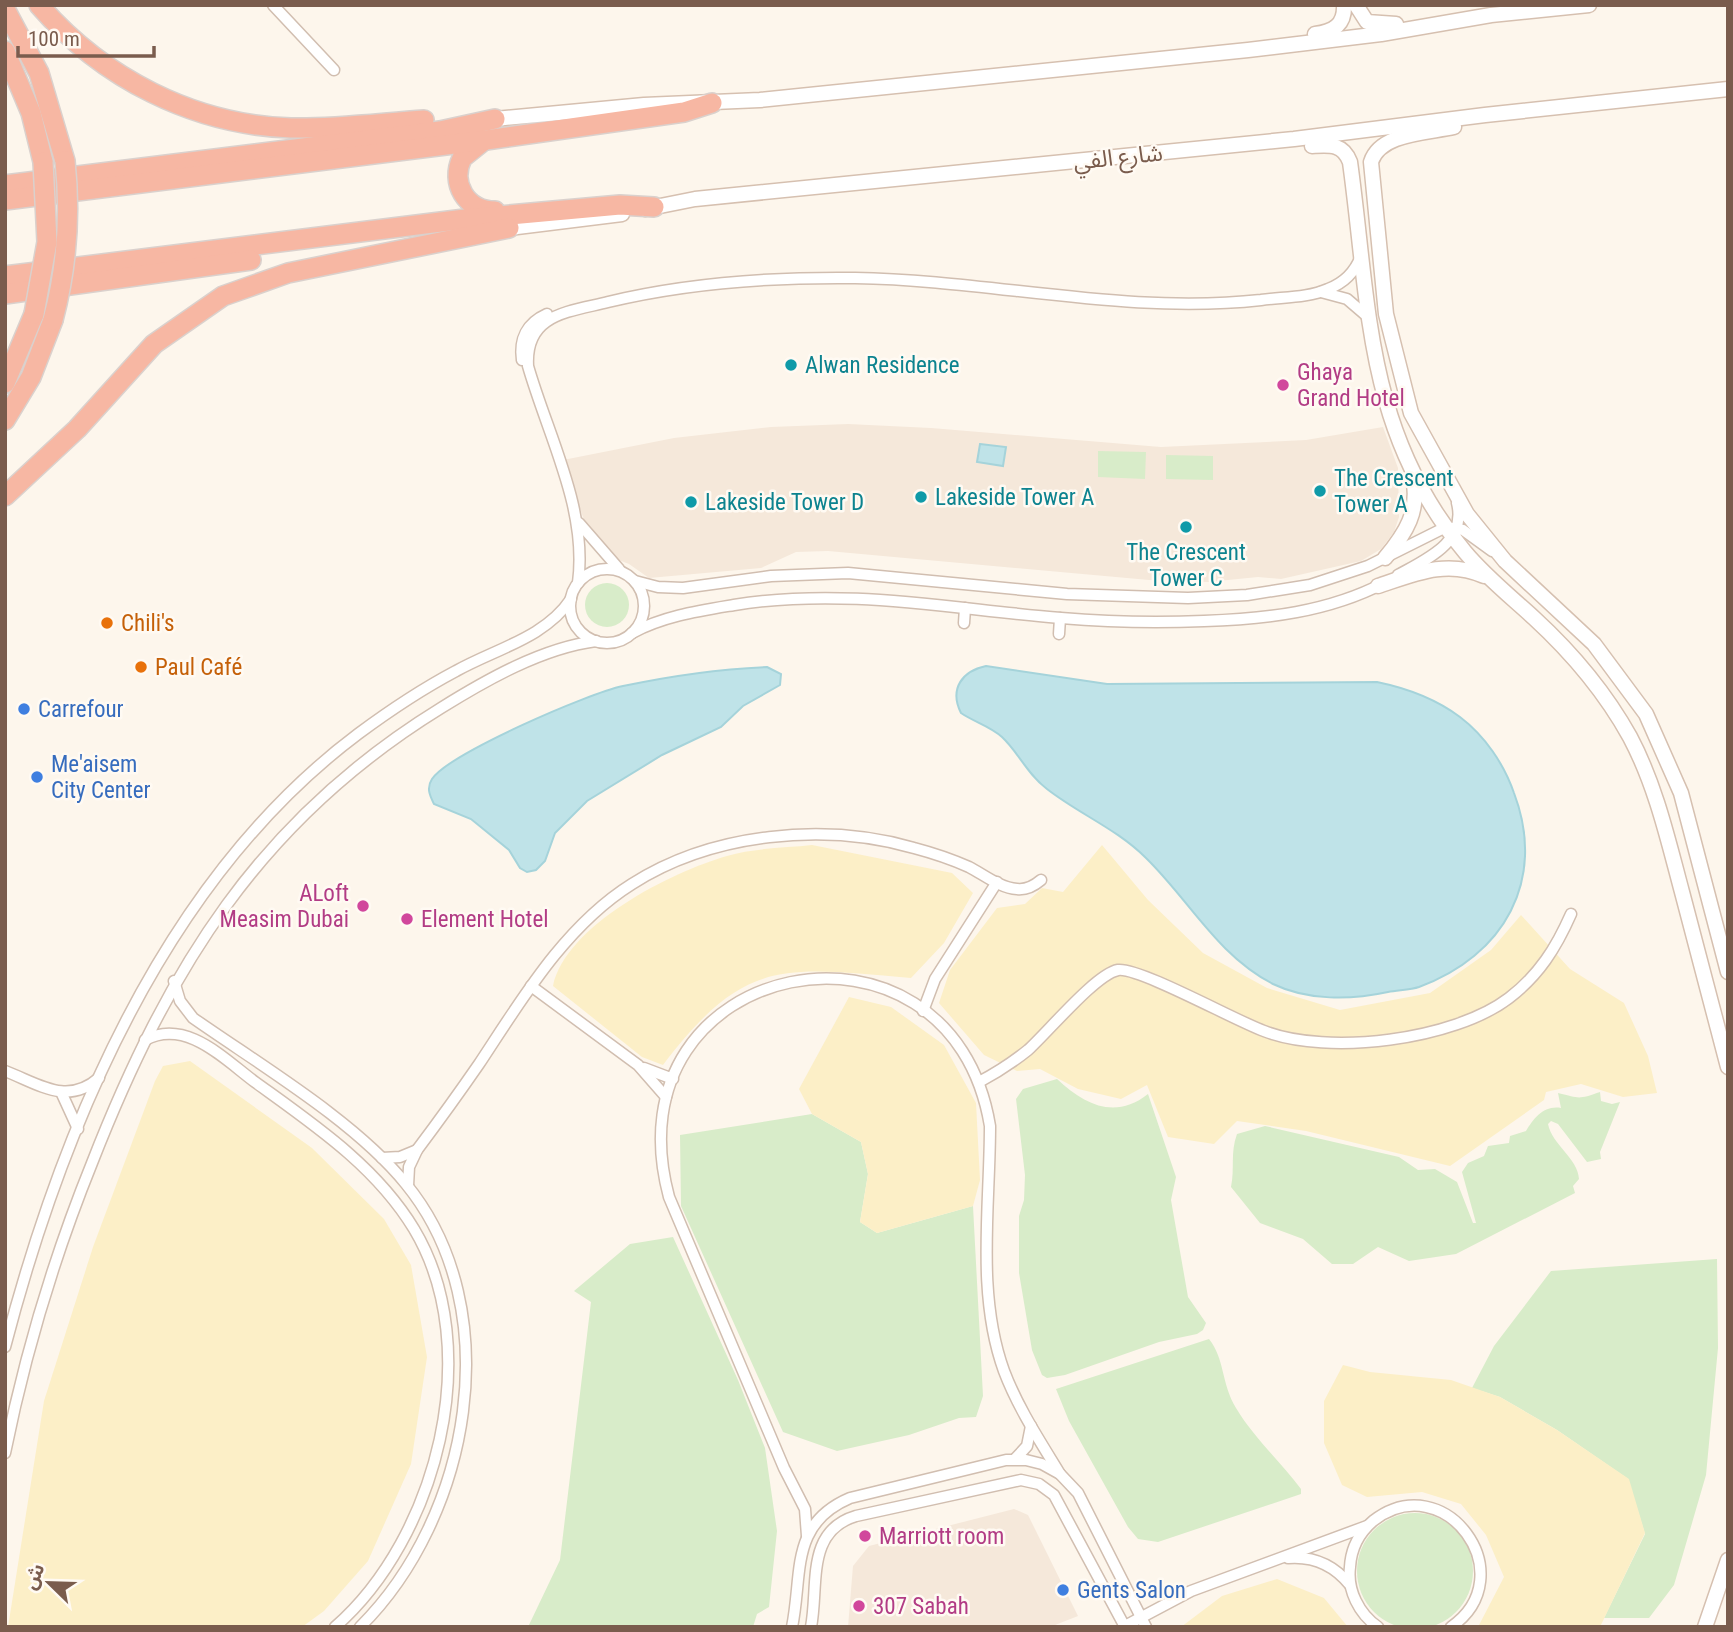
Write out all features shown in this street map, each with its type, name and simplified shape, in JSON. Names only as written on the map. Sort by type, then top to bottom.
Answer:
[{"type":"highway","points":[[39,5],[85,51],[119,75],[174,103],[213,117],[260,126],[308,128],[495,119]]},
{"type":"highway","points":[[5,9],[39,73],[54,117],[65,161],[67,244],[53,320],[31,377],[5,420]]},
{"type":"highway","points":[[5,51],[31,113],[43,162],[47,242],[34,314],[5,383]]},
{"type":"highway","points":[[5,185],[130,178],[486,140],[673,114],[712,103]]},
{"type":"highway","points":[[5,200],[130,178],[440,131],[495,119]]},
{"type":"highway","points":[[486,140],[470,149],[460,163],[458,181],[465,198],[485,211],[534,213]]},
{"type":"highway","points":[[5,294],[125,269],[534,213],[629,204],[654,207]]},
{"type":"highway","points":[[5,276],[125,269],[509,228]]},
{"type":"highway","points":[[5,496],[77,429],[154,344],[196,311],[223,296],[288,273],[509,228]]},
{"type":"street","points":[[273,5],[334,69]]},
{"type":"street","points":[[1268,48],[1288,38],[1334,30],[1343,18],[1344,5]]},
{"type":"street","points":[[1356,5],[1361,17],[1370,24],[1425,27]]},
{"type":"street","points":[[495,119],[644,105],[712,103],[1268,48],[1425,27],[1491,15],[1589,5]]},
{"type":"street","name":"شارع الفي","points":[[509,228],[695,199],[1294,139],[1728,89]]},
{"type":"street","points":[[1485,115],[1460,125],[1386,143],[1373,156],[1370,169],[1382,290],[1402,389],[1422,438],[1455,496],[1506,561],[1587,637],[1630,690],[1663,748],[1695,820],[1719,909],[1728,972]]},
{"type":"street","points":[[1294,139],[1309,145],[1334,145],[1348,156],[1378,381],[1391,423],[1411,469],[1452,531],[1489,578],[1564,646],[1611,705],[1639,756],[1657,803],[1728,1067]]},
{"type":"street","points":[[1321,292],[1350,275],[1362,254]]},
{"type":"street","points":[[5,1347],[52,1201],[100,1077],[143,988],[190,912],[230,858],[275,808],[323,762],[382,716],[457,670],[547,625],[571,599],[578,583],[581,549],[578,521],[531,377],[521,358],[523,337],[528,327],[545,314],[685,288],[822,278],[920,281],[1065,298],[1160,303],[1249,301],[1321,292],[1347,299],[1368,317]]},
{"type":"street","points":[[1385,558],[1410,524],[1415,492],[1411,469]]},
{"type":"street","points":[[1378,586],[1435,553],[1452,531],[1459,514],[1455,496]]},
{"type":"street","points":[[578,521],[593,542],[621,571],[635,581],[670,588],[823,573],[945,581],[1067,594],[1188,598],[1269,593],[1332,579],[1452,531]]},
{"type":"street","points":[[1452,531],[1506,561]]},
{"type":"street","points":[[945,568],[945,581]]},
{"type":"street","points":[[5,1453],[20,1382],[65,1233],[120,1090],[174,981],[209,926],[254,867],[304,813],[360,764],[419,721],[481,685],[562,649],[596,641],[615,642],[683,614],[798,597],[848,597],[1060,618],[1165,622],[1265,617],[1319,607],[1426,570],[1467,570],[1489,578]]},
{"type":"street","points":[[578,583],[593,571],[621,571]]},
{"type":"street","points":[[632,633],[639,624],[644,602],[635,581]]},
{"type":"street","points":[[1067,581],[1067,594]]},
{"type":"street","points":[[571,599],[573,620],[578,629],[596,641]]},
{"type":"street","points":[[964,623],[965,608]]},
{"type":"street","points":[[1059,634],[1060,618]]},
{"type":"street","points":[[408,1186],[409,1167],[417,1150],[531,986],[578,931],[632,884],[675,863],[724,846],[782,836],[858,837],[943,857],[1009,888],[1023,889],[1041,880]]},
{"type":"street","points":[[923,1011],[935,979],[997,882]]},
{"type":"street","points":[[979,1082],[1018,1058],[1100,978],[1118,970],[1138,972],[1232,1018],[1267,1033],[1288,1037],[1375,1041],[1436,1030],[1492,1009],[1521,989],[1556,948],[1571,914]]},
{"type":"street","points":[[807,1536],[805,1509],[784,1468],[669,1197],[661,1147],[666,1097],[673,1079],[688,1049],[713,1021],[737,1002],[765,988],[805,978],[835,978],[877,986],[923,1011],[960,1047],[979,1082],[990,1126],[988,1267],[993,1328],[1007,1379],[1060,1474],[1078,1493],[1144,1621]]},
{"type":"street","points":[[906,1000],[935,979]]},
{"type":"street","points":[[174,981],[180,1001],[193,1017],[296,1090],[382,1158],[408,1186],[437,1235],[457,1289],[465,1335],[464,1392],[449,1473],[434,1518],[399,1581],[360,1627]]},
{"type":"street","points":[[531,986],[638,1065],[666,1097]]},
{"type":"street","points":[[145,1040],[163,1032],[192,1038],[322,1132],[363,1167],[393,1199],[422,1244],[435,1275],[444,1310],[447,1366],[432,1471],[415,1518],[391,1562],[361,1602],[335,1627]]},
{"type":"street","points":[[638,1065],[673,1079]]},
{"type":"street","points":[[5,1070],[62,1094],[79,1090],[100,1077]]},
{"type":"street","points":[[62,1094],[79,1130]]},
{"type":"street","points":[[382,1158],[400,1157],[417,1150]]},
{"type":"street","points":[[1015,1459],[1027,1446],[1031,1426]]},
{"type":"street","points":[[792,1627],[800,1558],[807,1536],[822,1516],[850,1499],[1015,1459],[1042,1464],[1060,1474]]},
{"type":"street","points":[[811,1627],[818,1553],[825,1536],[836,1525],[856,1516],[1011,1481],[1039,1484],[1059,1503],[1125,1626],[1144,1621],[1178,1596],[1368,1525],[1394,1510],[1416,1506],[1438,1510],[1463,1527],[1478,1553],[1480,1583],[1468,1611],[1451,1627]]},
{"type":"street","points":[[797,1492],[822,1516],[836,1525]]},
{"type":"street","points":[[1350,1586],[1349,1573],[1354,1547],[1368,1525]]},
{"type":"street","points":[[1274,1559],[1297,1557],[1318,1561],[1336,1571],[1350,1586],[1363,1614],[1378,1627]]},
{"type":"street","points":[[1705,1627],[1728,1560]]},
{"type":"shaded area","points":[[848,424],[1161,447],[1306,440],[1383,427],[1398,468],[1399,517],[1394,532],[1381,549],[1361,561],[1281,579],[1258,577],[1208,582],[1149,580],[828,551],[796,552],[761,568],[649,578],[629,564],[611,557],[590,537],[563,460],[674,438],[771,427]]},
{"type":"shaded area","points":[[1014,1509],[1028,1515],[1078,1616],[1050,1627],[848,1627],[853,1566],[869,1546]]},
{"type":"green space","points":[[1098,451],[1146,452],[1145,479],[1098,477]]},
{"type":"green space","points":[[1166,455],[1213,456],[1213,480],[1166,479]]},
{"type":"green space","points":[[607,583],[622,590],[629,605],[622,620],[607,627],[592,620],[585,605],[592,590]]},
{"type":"green space","points":[[1057,1079],[1089,1102],[1112,1108],[1136,1102],[1148,1094],[1176,1177],[1171,1200],[1188,1297],[1206,1323],[1203,1330],[1197,1334],[1159,1342],[1065,1375],[1047,1378],[1042,1375],[1032,1350],[1019,1273],[1019,1216],[1024,1200],[1025,1175],[1016,1099],[1023,1089]]},
{"type":"green space","points":[[1600,1092],[1601,1101],[1612,1104],[1620,1102],[1600,1152],[1601,1159],[1587,1162],[1558,1124],[1551,1121],[1548,1124],[1550,1132],[1578,1171],[1579,1179],[1573,1186],[1575,1193],[1456,1254],[1409,1261],[1378,1247],[1353,1264],[1332,1264],[1303,1239],[1260,1223],[1231,1187],[1237,1134],[1265,1126],[1399,1157],[1418,1170],[1435,1169],[1457,1182],[1473,1223],[1476,1223],[1462,1172],[1468,1163],[1484,1156],[1488,1146],[1509,1143],[1510,1136],[1526,1131],[1536,1117],[1549,1108],[1561,1108],[1558,1093],[1579,1097]]},
{"type":"green space","points":[[812,1114],[861,1142],[868,1174],[860,1222],[877,1233],[973,1206],[983,1396],[976,1417],[959,1418],[909,1435],[837,1451],[783,1432],[681,1206],[680,1135]]},
{"type":"green space","points":[[673,1237],[738,1380],[765,1448],[777,1531],[769,1607],[757,1614],[753,1627],[528,1627],[560,1560],[591,1302],[574,1291],[630,1244]]},
{"type":"green space","points":[[1717,1259],[1718,1348],[1706,1475],[1674,1585],[1649,1618],[1604,1618],[1645,1534],[1628,1479],[1557,1430],[1500,1397],[1472,1388],[1494,1346],[1551,1271]]},
{"type":"green space","points":[[1209,1339],[1218,1355],[1236,1408],[1301,1489],[1301,1494],[1158,1542],[1138,1539],[1128,1527],[1069,1421],[1056,1389]]},
{"type":"green space","points":[[1415,1513],[1437,1517],[1456,1530],[1469,1549],[1473,1571],[1469,1593],[1456,1612],[1437,1625],[1415,1629],[1393,1625],[1374,1612],[1361,1593],[1357,1571],[1361,1549],[1374,1530],[1393,1517]]},
{"type":"sand","points":[[812,845],[952,873],[973,893],[944,943],[911,978],[831,972],[799,972],[771,976],[745,986],[719,1004],[692,1029],[663,1065],[642,1057],[553,986],[562,964],[578,942],[599,922],[651,888],[678,874],[737,853]]},
{"type":"sand","points":[[1102,845],[1148,900],[1203,953],[1267,988],[1340,1010],[1430,993],[1491,950],[1521,915],[1570,969],[1624,1003],[1648,1056],[1657,1093],[1623,1097],[1581,1084],[1546,1092],[1544,1100],[1450,1166],[1306,1131],[1237,1121],[1214,1144],[1168,1137],[1147,1085],[1121,1099],[1078,1089],[1040,1069],[1017,1071],[984,1055],[939,1003],[950,970],[997,908],[1025,904],[1042,888],[1063,892]]},
{"type":"sand","points":[[849,997],[891,1007],[944,1045],[976,1103],[980,1180],[973,1206],[877,1233],[860,1222],[868,1174],[861,1142],[812,1114],[799,1089]]},
{"type":"sand","points":[[190,1061],[312,1148],[384,1219],[411,1265],[427,1357],[411,1464],[368,1561],[324,1611],[302,1627],[8,1627],[44,1401],[93,1247],[155,1081],[163,1066]]},
{"type":"sand","points":[[1343,1365],[1370,1372],[1451,1380],[1500,1397],[1557,1430],[1629,1479],[1645,1533],[1600,1627],[1478,1627],[1504,1577],[1486,1535],[1461,1504],[1422,1492],[1367,1497],[1342,1485],[1324,1443],[1324,1401]]},
{"type":"sand","points":[[1277,1579],[1324,1598],[1348,1627],[1181,1627],[1222,1596]]},
{"type":"water","points":[[980,444],[1006,447],[1003,466],[977,462]]},
{"type":"water","points":[[986,666],[1107,684],[1377,682],[1431,700],[1460,717],[1478,733],[1499,761],[1514,793],[1523,825],[1525,856],[1521,884],[1511,911],[1495,935],[1474,956],[1449,973],[1419,987],[1359,997],[1330,997],[1301,994],[1273,984],[1253,972],[1220,943],[1162,875],[1135,848],[1047,789],[1002,737],[961,713],[956,696],[960,682],[970,672]]},
{"type":"water","points":[[767,667],[781,674],[780,685],[743,706],[721,727],[662,755],[587,801],[555,833],[545,861],[536,870],[527,872],[520,868],[509,850],[471,819],[434,804],[431,798],[429,789],[432,779],[465,754],[522,725],[581,700],[623,686],[658,679]]},
{"type":"place","name":"Alwan Residence","points":[[791,365]]},
{"type":"place","name":"Ghaya Grand Hotel","points":[[1283,385]]},
{"type":"place","name":"The Crescent Tower A","points":[[1320,491]]},
{"type":"place","name":"Lakeside Tower A","points":[[921,497]]},
{"type":"place","name":"Lakeside Tower D","points":[[691,502]]},
{"type":"place","name":"The Crescent Tower C","points":[[1186,527]]},
{"type":"place","name":"Chili's","points":[[107,623]]},
{"type":"place","name":"Paul Café","points":[[141,667]]},
{"type":"place","name":"Carrefour","points":[[24,709]]},
{"type":"place","name":"Me'aisem City Center","points":[[37,777]]},
{"type":"place","name":"ALoft Measim Dubai","points":[[363,906]]},
{"type":"place","name":"Element Hotel","points":[[407,919]]},
{"type":"place","name":"Marriott room","points":[[865,1536]]},
{"type":"place","name":"Gents Salon","points":[[1063,1590]]},
{"type":"place","name":"307 Sabah","points":[[859,1606]]}]
